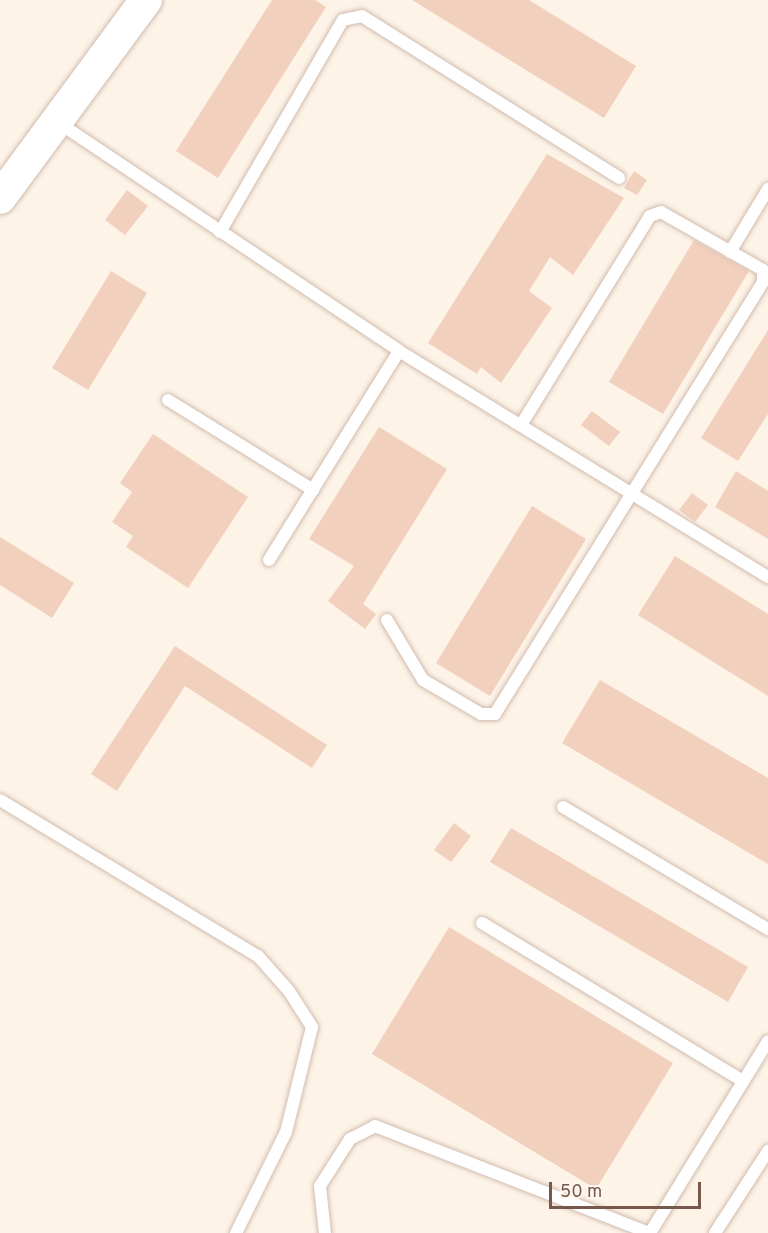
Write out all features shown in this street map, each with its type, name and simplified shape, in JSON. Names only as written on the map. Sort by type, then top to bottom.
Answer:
[{"type":"main road","points":[[0,198],[59,123],[146,0]]},
{"type":"lane","points":[[220,231],[344,20],[362,16],[619,178]]},
{"type":"lane","points":[[59,123],[399,351],[768,577]]},
{"type":"lane","points":[[730,252],[768,189]]},
{"type":"lane","points":[[387,620],[423,680],[481,714],[495,714],[763,282],[763,270],[661,212],[650,216],[521,425]]},
{"type":"lane","points":[[269,560],[399,351]]},
{"type":"lane","points":[[168,400],[313,490]]},
{"type":"lane","points":[[0,800],[258,956],[289,991],[312,1027],[286,1132],[236,1233]]},
{"type":"lane","points":[[563,807],[768,929]]},
{"type":"lane","points":[[482,923],[743,1081]]},
{"type":"lane","points":[[325,1233],[320,1186],[350,1139],[375,1126],[649,1233],[767,1044]]},
{"type":"lane","points":[[715,1233],[768,1151]]},
{"type":"building","points":[[272,0],[315,0],[326,7],[218,178],[176,151]]},
{"type":"building","points":[[412,0],[529,0],[636,66],[604,118]]},
{"type":"building","points":[[547,154],[624,198],[573,275],[550,257],[529,291],[552,308],[501,383],[481,367],[477,374],[428,343]]},
{"type":"building","points":[[634,171],[647,180],[637,195],[624,188]]},
{"type":"building","points":[[127,190],[148,206],[125,235],[105,220]]},
{"type":"building","points":[[694,240],[749,271],[663,414],[609,382]]},
{"type":"building","points":[[111,271],[147,293],[88,390],[52,368]]},
{"type":"building","points":[[768,330],[768,414],[738,461],[701,438]]},
{"type":"building","points":[[592,411],[620,432],[609,446],[581,425]]},
{"type":"building","points":[[379,427],[447,469],[363,604],[376,614],[365,629],[328,601],[354,566],[309,539]]},
{"type":"building","points":[[153,434],[248,497],[188,588],[126,547],[133,536],[112,522],[132,492],[120,483]]},
{"type":"building","points":[[736,471],[768,491],[768,539],[715,507]]},
{"type":"building","points":[[692,493],[708,505],[695,522],[679,510]]},
{"type":"building","points":[[532,506],[586,539],[490,696],[436,663]]},
{"type":"building","points":[[0,537],[74,583],[52,618],[0,585]]},
{"type":"building","points":[[675,556],[768,614],[768,696],[638,615]]},
{"type":"building","points":[[175,646],[327,745],[312,768],[185,686],[117,791],[91,774]]},
{"type":"building","points":[[600,680],[768,778],[768,864],[562,743]]},
{"type":"building","points":[[454,823],[471,836],[451,862],[434,850]]},
{"type":"building","points":[[511,828],[748,967],[728,1002],[490,862]]},
{"type":"building","points":[[449,927],[673,1063],[596,1189],[372,1054]]}]
